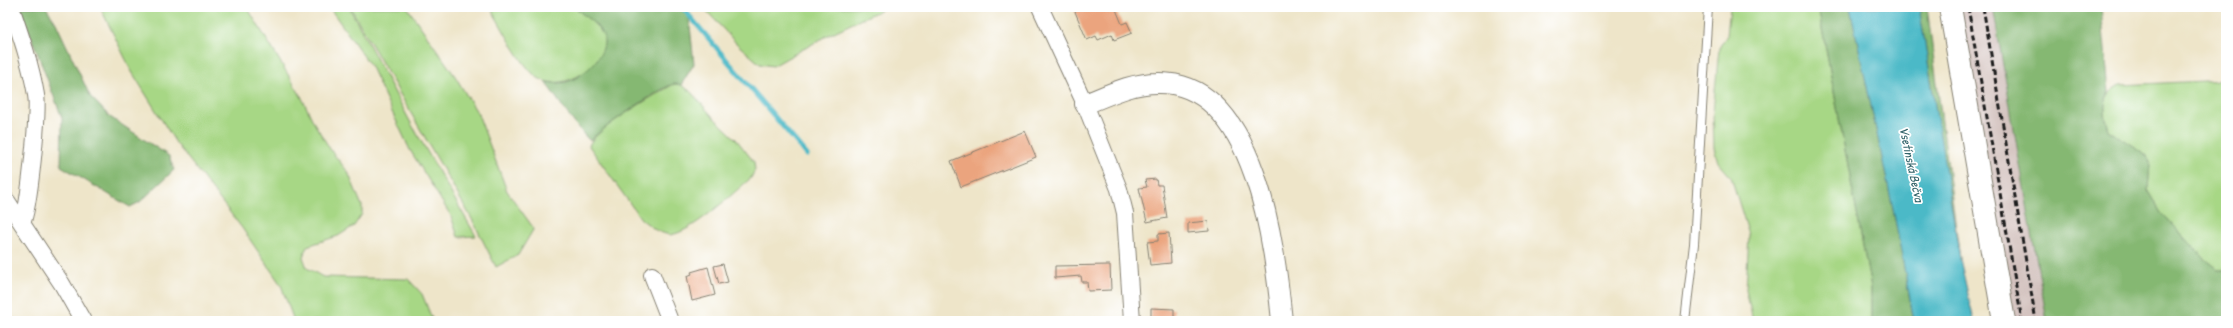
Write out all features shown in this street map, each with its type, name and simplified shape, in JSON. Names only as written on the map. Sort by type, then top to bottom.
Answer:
[{"type":"main road","points":[[1950,7],[2004,321]]},
{"type":"street","points":[[11,7],[24,44],[37,97],[29,201],[22,223]]},
{"type":"street","points":[[1040,7],[1085,104],[1109,162],[1124,213],[1132,321]]},
{"type":"street","points":[[1085,104],[1132,87],[1158,82],[1176,85],[1194,92],[1222,114],[1230,124],[1248,156],[1264,206],[1272,244],[1282,321]]},
{"type":"street","points":[[7,201],[62,284],[83,321]]},
{"type":"street","points":[[652,275],[670,321]]},
{"type":"lane","points":[[1685,321],[1695,228],[1708,7]]},
{"type":"shaded area","points":[[1954,7],[1993,7],[2047,321],[2009,321]]},
{"type":"green space","points":[[20,7],[46,7],[56,23],[90,96],[110,117],[169,156],[174,170],[140,202],[130,207],[61,166],[62,118]]},
{"type":"green space","points":[[100,7],[247,7],[301,96],[314,123],[332,152],[348,172],[362,206],[362,214],[354,226],[338,236],[307,246],[303,257],[307,268],[323,277],[408,279],[422,294],[433,321],[294,321],[281,285],[242,228],[176,143],[132,72]]},
{"type":"green space","points":[[329,7],[349,7],[413,127],[476,236],[458,237],[451,216],[410,150],[370,65]]},
{"type":"green space","points":[[350,7],[407,7],[455,76],[478,114],[507,191],[532,226],[533,230],[518,255],[496,267],[473,221]]},
{"type":"green space","points":[[490,7],[574,7],[591,21],[602,33],[604,37],[604,47],[600,57],[582,74],[571,79],[559,82],[548,82],[538,78],[525,65]]},
{"type":"green space","points":[[574,7],[688,7],[694,64],[681,85],[674,84],[657,92],[616,120],[590,141],[572,120],[545,82],[563,83],[575,78],[594,63],[603,49],[604,42],[601,31],[594,23]]},
{"type":"green space","points":[[703,7],[887,7],[832,33],[773,66],[760,64],[737,44]]},
{"type":"green space","points":[[1730,7],[1818,7],[1871,288],[1871,321],[1753,321],[1746,290],[1749,235],[1731,177],[1718,162],[1714,148],[1713,113],[1719,48],[1727,35]]},
{"type":"green space","points":[[1818,7],[1850,7],[1894,214],[1914,321],[1871,321],[1871,288]]},
{"type":"green space","points":[[1919,7],[1927,7],[1960,259]]},
{"type":"green space","points":[[1993,7],[2101,7],[2109,92],[2105,102],[2105,111],[2109,130],[2143,152],[2150,162],[2148,190],[2162,213],[2204,258],[2218,269],[2226,269],[2226,321],[2047,321]]},
{"type":"green space","points":[[2226,80],[2226,269],[2218,269],[2204,258],[2162,213],[2148,190],[2150,162],[2143,152],[2109,130],[2105,104],[2109,94],[2121,85]]},
{"type":"green space","points":[[674,84],[681,85],[690,91],[713,117],[736,139],[754,162],[755,170],[751,178],[712,212],[689,228],[669,235],[657,231],[641,219],[589,146],[593,139],[601,131],[613,122]]},
{"type":"water","name":"Vsetínská Bečva","points":[[1850,7],[1919,7],[1960,259],[1974,321],[1914,321],[1894,214]]},
{"type":"building","points":[[1073,7],[1115,7],[1122,24],[1127,22],[1132,33],[1114,40],[1112,34],[1098,40],[1096,36],[1087,40]]},
{"type":"building","points":[[1025,131],[1036,157],[961,187],[951,161]]},
{"type":"building","points":[[1156,179],[1157,185],[1162,185],[1167,218],[1147,222],[1139,188],[1147,187],[1145,180]]},
{"type":"building","points":[[1208,221],[1209,231],[1188,233],[1188,223]]},
{"type":"building","points":[[1169,233],[1171,263],[1150,265],[1147,242],[1158,241],[1158,234]]},
{"type":"building","points":[[723,264],[728,282],[719,284],[714,266]]},
{"type":"building","points":[[1110,265],[1111,290],[1088,291],[1087,282],[1082,282],[1081,276],[1055,278],[1055,266]]},
{"type":"building","points":[[708,267],[715,295],[692,301],[687,276],[692,274],[691,272]]},
{"type":"building","points":[[1151,308],[1174,309],[1174,321],[1151,321]]},
{"type":"waterway","points":[[682,7],[807,155]]},
{"type":"railway","points":[[1968,7],[2022,321]]},
{"type":"railway","points":[[1983,7],[2036,321]]}]
